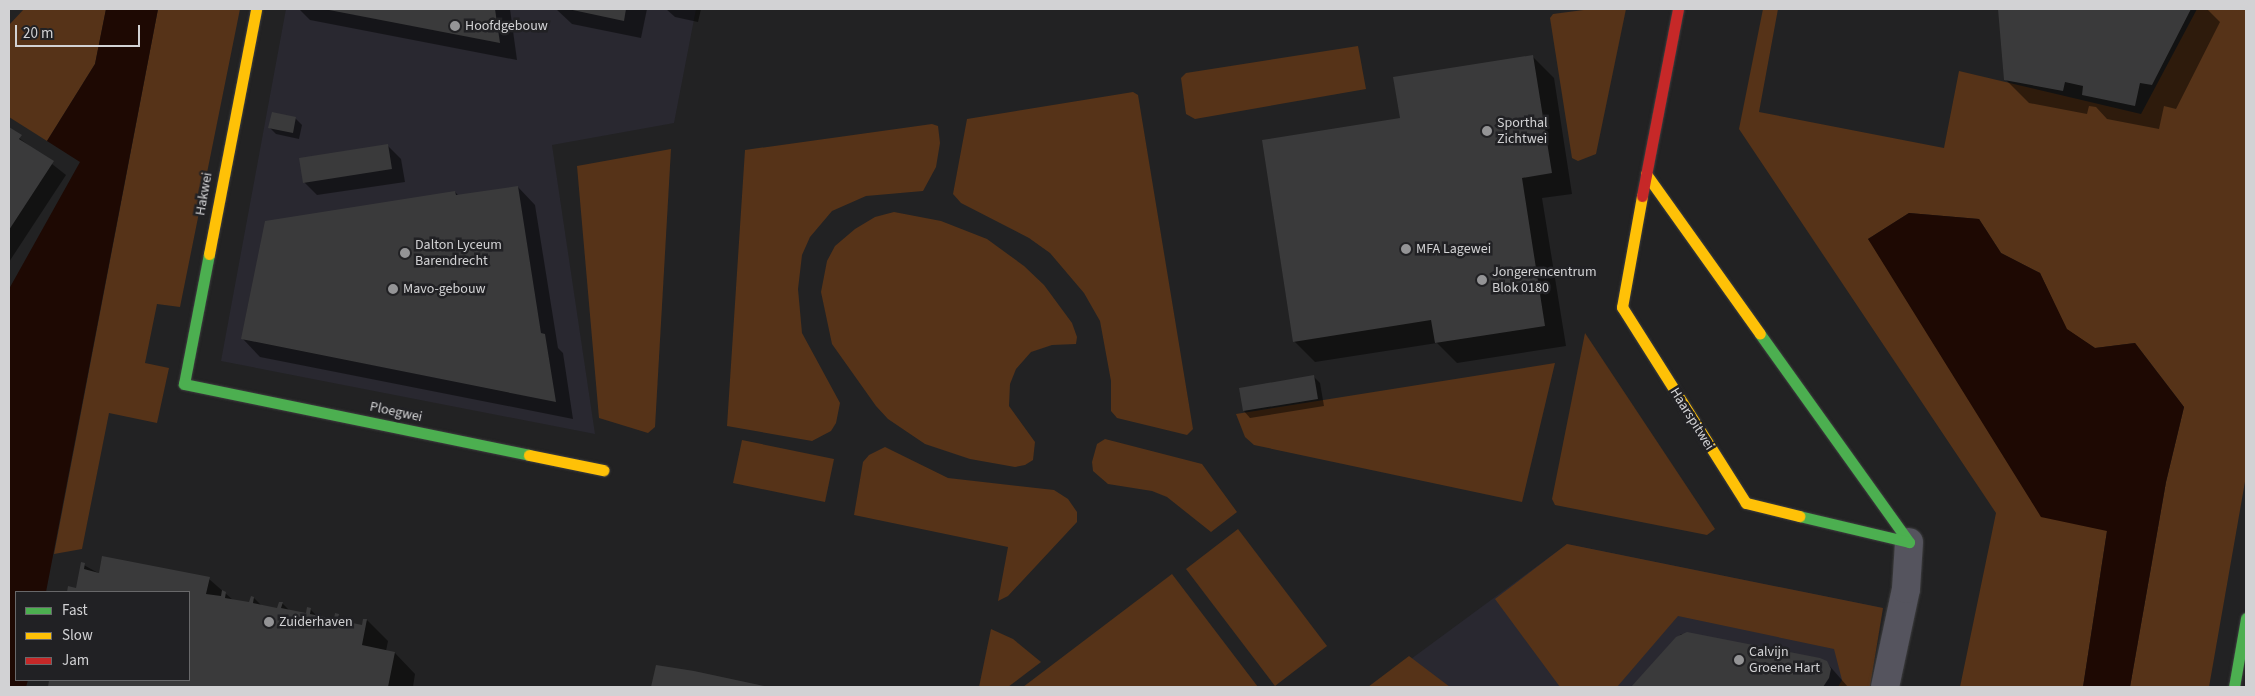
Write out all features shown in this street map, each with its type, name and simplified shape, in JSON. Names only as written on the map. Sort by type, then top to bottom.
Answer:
[{"type":"street","name":"Hakwei","points":[[184,384],[256,9]]},
{"type":"street","name":"Haarspitwei","points":[[1678,9],[1622,307],[1746,503],[1909,542]]},
{"type":"street","points":[[1646,174],[1909,542],[1906,589],[1886,687]]},
{"type":"street","name":"Ploegwei","points":[[184,384],[602,470]]},
{"type":"street","points":[[2234,687],[2246,618]]},
{"type":"shaded area","points":[[24,9],[106,9],[95,64],[47,141],[9,117],[9,25]]},
{"type":"shaded area","points":[[106,9],[158,9],[46,591],[15,591],[15,681],[28,681],[26,687],[9,687],[9,289],[80,162],[47,141],[95,64]]},
{"type":"shaded area","points":[[158,9],[240,9],[180,307],[157,304],[145,363],[169,368],[157,423],[109,413],[82,549],[54,554]]},
{"type":"shaded area","name":"Dalton Lyceum Barendrecht","points":[[286,9],[696,9],[674,123],[552,145],[595,434],[221,361]]},
{"type":"shaded area","points":[[1591,9],[1626,9],[1596,154],[1578,161],[1572,158],[1550,18],[1553,14]]},
{"type":"shaded area","points":[[1763,9],[1778,9],[1759,112],[1944,148],[1959,71],[2141,114],[2197,9],[2246,9],[2246,476],[2209,687],[2130,687],[2166,482],[2184,407],[2135,343],[2095,348],[2066,329],[2040,273],[2001,253],[1979,219],[1909,213],[1868,239],[2107,531],[2083,687],[1960,687],[1996,513],[1739,129]]},
{"type":"shaded area","points":[[1358,46],[1366,89],[1195,119],[1186,114],[1181,78],[1186,73]]},
{"type":"shaded area","points":[[1133,92],[1138,95],[1193,429],[1187,435],[1117,418],[1111,411],[1111,381],[1100,321],[1084,293],[1050,253],[1029,238],[961,203],[953,194],[967,119]]},
{"type":"shaded area","points":[[932,124],[938,126],[940,143],[936,167],[923,191],[866,196],[832,211],[810,237],[802,255],[798,289],[802,333],[840,403],[836,423],[831,431],[812,441],[727,426],[745,150]]},
{"type":"shaded area","points":[[671,149],[655,427],[648,433],[599,418],[577,166]]},
{"type":"shaded area","points":[[894,212],[941,221],[987,239],[1024,266],[1044,285],[1072,323],[1077,337],[1076,344],[1052,345],[1031,352],[1016,369],[1010,384],[1009,406],[1035,442],[1033,460],[1025,465],[1015,467],[970,459],[925,444],[888,419],[876,406],[832,344],[821,292],[827,261],[835,246],[855,229],[875,217]]},
{"type":"shaded area","points":[[1909,213],[1979,219],[2001,253],[2040,273],[2067,329],[2095,348],[2135,343],[2184,407],[2166,482],[2130,687],[2083,687],[2107,531],[2041,517],[1868,239]]},
{"type":"shaded area","points":[[1585,333],[1715,529],[1707,535],[1555,505],[1552,499]]},
{"type":"shaded area","points":[[1555,363],[1522,502],[1254,445],[1245,437],[1236,414]]},
{"type":"shaded area","points":[[1105,439],[1202,464],[1237,512],[1211,532],[1167,497],[1152,491],[1108,484],[1093,471],[1092,462],[1097,444]]},
{"type":"shaded area","points":[[742,440],[834,459],[825,502],[733,483]]},
{"type":"shaded area","points":[[885,447],[948,478],[1054,490],[1068,499],[1077,512],[1077,522],[1008,596],[998,601],[1008,547],[854,515],[863,462],[869,455]]},
{"type":"shaded area","points":[[1238,529],[1327,646],[1275,686],[1186,569]]},
{"type":"shaded area","points":[[1567,544],[1883,608],[1840,687],[1373,687]]},
{"type":"shaded area","points":[[1567,544],[1883,608],[1870,687],[1838,687],[1842,680],[1834,649],[1678,616],[1617,687],[1560,687],[1495,599]]},
{"type":"shaded area","points":[[1172,574],[1258,687],[1023,687]]},
{"type":"shaded area","points":[[991,629],[1013,639],[1041,662],[1008,687],[979,687]]},
{"type":"shaded area","points":[[1409,656],[1450,687],[1368,687]]},
{"type":"building","name":"Hoofdgebouw","points":[[495,9],[500,43],[329,10]]},
{"type":"building","name":"Hoofdgebouw","points":[[568,9],[626,9],[624,21]]},
{"type":"building","points":[[1998,9],[2191,9],[2152,85],[2140,83],[2135,106],[2082,95],[2083,86],[2065,82],[2063,91],[2004,80]]},
{"type":"building","name":"MFA Lagewei","points":[[1533,55],[1552,173],[1522,178],[1545,326],[1435,343],[1431,320],[1293,342],[1262,140],[1400,118],[1393,77]]},
{"type":"building","points":[[272,112],[296,117],[293,133],[268,128]]},
{"type":"building","points":[[9,127],[22,135],[19,139],[54,161],[9,230]]},
{"type":"building","points":[[388,144],[392,169],[303,183],[299,158]]},
{"type":"building","name":"Mavo-gebouw","points":[[518,186],[541,333],[545,334],[556,402],[241,339],[265,221],[455,191],[456,195]]},
{"type":"building","points":[[1314,375],[1318,399],[1243,411],[1239,388]]},
{"type":"building","name":"Zuiderhaven","points":[[102,556],[210,577],[206,594],[221,596],[222,590],[226,592],[225,598],[249,602],[251,596],[254,597],[253,603],[277,608],[279,602],[283,602],[281,608],[306,613],[307,607],[311,608],[310,614],[334,619],[335,613],[339,614],[338,620],[362,625],[363,619],[367,619],[362,645],[395,652],[388,687],[48,687],[49,681],[190,681],[190,591],[67,591],[68,586],[76,588],[81,562],[85,563],[84,569],[99,573]]},
{"type":"building","name":"Calvijn Groene Hart","points":[[1687,632],[1820,658],[1827,661],[1831,669],[1829,678],[1823,687],[1631,687],[1676,637]]},
{"type":"building","points":[[656,665],[694,671],[769,687],[651,687]]},
{"type":"traffic: fast","points":[[209,254],[184,384],[529,455]]},
{"type":"traffic: fast","points":[[1760,334],[1909,542],[1799,516]]},
{"type":"traffic: fast","points":[[2234,687],[2246,618]]},
{"type":"traffic: slow","points":[[209,254],[256,9]]},
{"type":"traffic: slow","points":[[1646,174],[1760,334]]},
{"type":"traffic: slow","points":[[1642,196],[1622,307],[1746,503],[1799,516]]},
{"type":"traffic: slow","points":[[529,455],[603,470]]},
{"type":"traffic: jam","points":[[1642,196],[1678,9]]},
{"type":"place","name":"Hoofdgebouw","points":[[455,26]]},
{"type":"place","name":"Sporthal Zichtwei","points":[[1487,131]]},
{"type":"place","name":"MFA Lagewei","points":[[1406,249]]},
{"type":"place","name":"Dalton Lyceum Barendrecht","points":[[405,253]]},
{"type":"place","name":"Jongerencentrum Blok 0180","points":[[1482,280]]},
{"type":"place","name":"Mavo-gebouw","points":[[393,289]]},
{"type":"place","name":"Zuiderhaven","points":[[269,622]]},
{"type":"place","name":"Calvijn Groene Hart","points":[[1739,660]]}]
